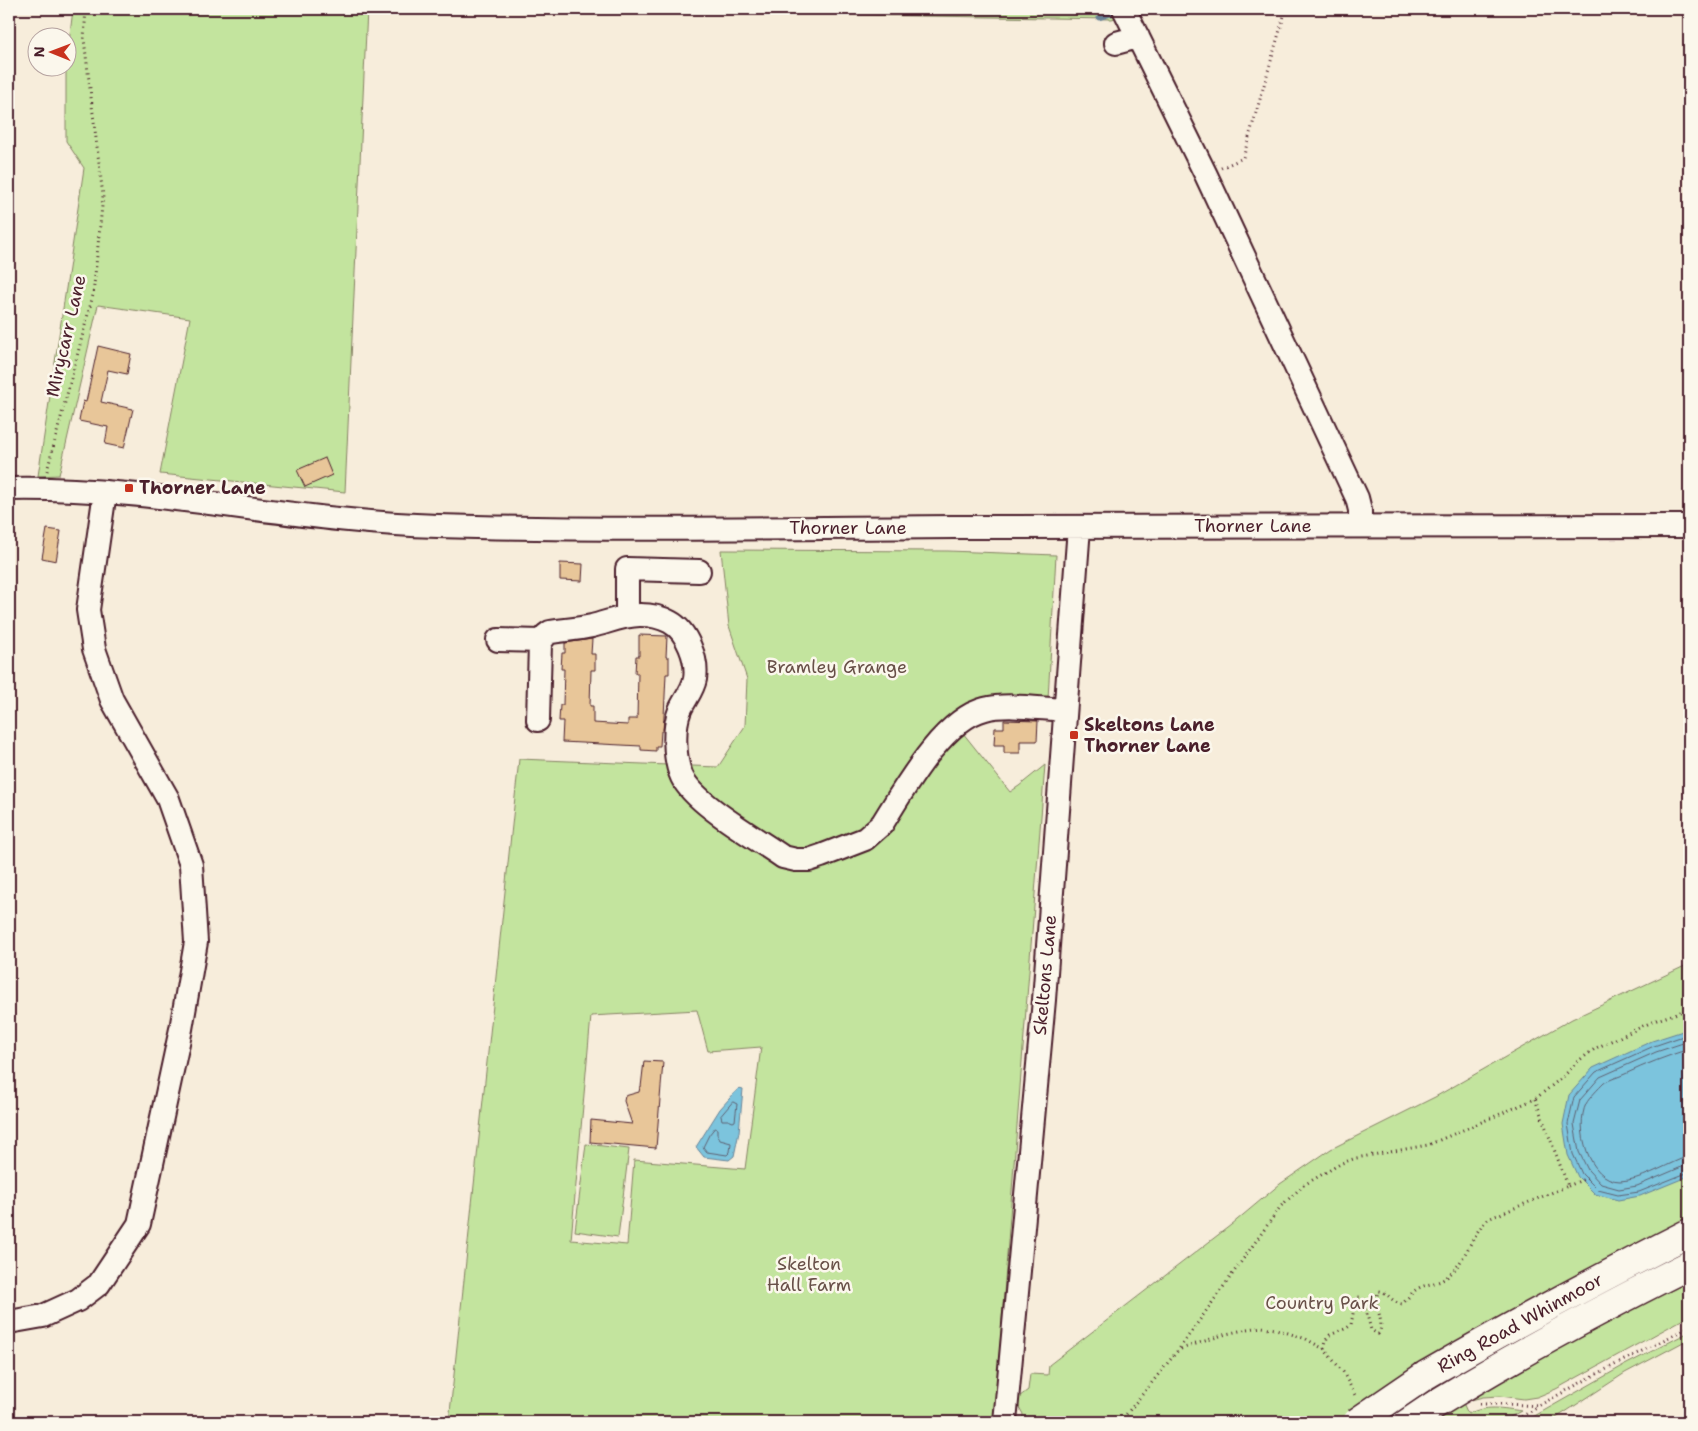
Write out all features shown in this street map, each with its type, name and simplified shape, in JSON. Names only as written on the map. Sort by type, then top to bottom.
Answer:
[{"type":"highway","name":"Ring Road Whinmoor","points":[[1358,1414],[1501,1331],[1689,1233]]},
{"type":"highway","name":"Ring Road Whinmoor","points":[[1407,1422],[1514,1358],[1614,1302],[1689,1265]]},
{"type":"street","points":[[1126,13],[1206,175],[1357,498],[1360,510],[1360,526]]},
{"type":"street","points":[[1116,43],[1138,37]]},
{"type":"street","name":"Thorner Lane","points":[[9,489],[42,488],[105,492],[314,516],[434,526],[616,528],[1689,526]]},
{"type":"street","points":[[9,1322],[43,1316],[78,1300],[99,1284],[139,1224],[181,1029],[196,942],[192,866],[168,800],[112,700],[94,649],[88,610],[105,492]]},
{"type":"street","name":"Skeltons Lane","points":[[1005,1422],[1044,1000],[1080,527]]},
{"type":"street","points":[[622,618],[627,569],[699,571]]},
{"type":"street","points":[[616,581],[622,618]]},
{"type":"street","points":[[538,720],[541,641],[550,632],[590,626],[622,618],[649,616],[671,622],[680,632],[692,654],[695,667],[695,679],[680,711],[676,732],[678,766],[688,788],[705,804],[783,856],[796,860],[808,860],[865,840],[874,832],[882,824],[930,752],[950,730],[973,712],[998,706],[1065,710]]},
{"type":"street","points":[[498,640],[541,641]]},
{"type":"path","name":"Mirycarr Lane","points":[[42,488],[93,295],[103,196],[84,39],[86,9]]},
{"type":"path","points":[[1206,175],[1243,158],[1286,9]]},
{"type":"path","points":[[1120,1422],[1179,1349],[1276,1212],[1286,1200],[1304,1185],[1342,1163],[1428,1145],[1535,1099],[1596,1048],[1654,1021],[1689,1009]]},
{"type":"path","points":[[1535,1099],[1568,1186]]},
{"type":"path","points":[[1324,1349],[1330,1335],[1351,1325],[1356,1297],[1360,1297],[1363,1300],[1372,1330],[1378,1334],[1380,1329],[1377,1298],[1380,1290],[1384,1291],[1395,1302],[1402,1304],[1418,1288],[1448,1277],[1488,1219],[1587,1178]]},
{"type":"path","points":[[1179,1349],[1226,1334],[1262,1327],[1276,1329],[1306,1339],[1324,1349],[1343,1372],[1358,1414]]},
{"type":"path","points":[[1513,1422],[1593,1376],[1689,1327]]},
{"type":"path","points":[[1476,1405],[1492,1403],[1538,1406]]},
{"type":"green space","points":[[73,9],[367,9],[345,492],[160,474],[190,318],[98,305],[59,475],[38,476],[84,168],[66,141],[66,78],[78,78],[78,28],[71,28]]},
{"type":"green space","points":[[741,9],[1111,9],[1118,17],[1112,19],[742,13]]},
{"type":"green space","points":[[721,550],[948,551],[1056,555],[1048,699],[979,719],[963,733],[1010,792],[1045,765],[994,1422],[449,1422],[519,759],[718,767],[745,726],[747,679],[729,626]],"holes":[[[697,1010],[708,1051],[761,1047],[745,1169],[634,1160],[627,1245],[571,1240],[591,1016]]]},
{"type":"green space","name":"Country Park","points":[[1689,964],[1689,1223],[1442,1356],[1468,1414],[1487,1408],[1521,1411],[1501,1422],[1022,1422],[1023,1414],[1015,1400],[1028,1390],[1030,1374],[1048,1375],[1049,1365],[1231,1225],[1280,1184],[1331,1149],[1435,1097],[1572,1019]]},
{"type":"green space","points":[[586,1144],[629,1149],[618,1237],[575,1231]]},
{"type":"green space","points":[[1689,1275],[1689,1316],[1556,1389],[1537,1397],[1524,1399],[1500,1396],[1483,1397],[1463,1402]]},
{"type":"green space","points":[[1689,1332],[1689,1339],[1625,1373],[1556,1418],[1524,1422],[1621,1367]]},
{"type":"water","points":[[1689,1029],[1689,1176],[1640,1196],[1618,1200],[1595,1194],[1578,1177],[1568,1155],[1563,1124],[1569,1095],[1593,1068],[1652,1041]]},
{"type":"water","points":[[739,1088],[743,1089],[739,1132],[734,1156],[729,1160],[704,1157],[696,1147],[720,1109]]},
{"type":"building","points":[[98,346],[131,354],[127,374],[108,370],[101,402],[133,409],[124,448],[105,444],[108,427],[79,421],[83,401],[86,402]]},
{"type":"building","points":[[325,458],[332,475],[305,487],[297,470]]},
{"type":"building","points":[[47,529],[61,531],[56,561],[42,558]]},
{"type":"building","points":[[560,563],[583,564],[582,581],[560,580]]},
{"type":"building","points":[[639,635],[667,636],[666,657],[669,657],[669,674],[666,674],[663,731],[661,731],[660,746],[656,746],[656,751],[641,750],[641,746],[562,742],[563,721],[559,721],[560,705],[563,705],[564,669],[561,669],[562,653],[565,653],[565,643],[592,639],[591,654],[595,654],[595,670],[591,670],[590,706],[593,706],[593,723],[628,725],[628,719],[637,719],[638,673],[635,673],[636,656],[639,656]]},
{"type":"building","points":[[1004,720],[1038,721],[1037,741],[1020,741],[1020,753],[1004,753],[1004,745],[994,745],[995,728],[1004,728]]},
{"type":"building","points":[[644,1061],[663,1062],[656,1148],[590,1142],[591,1120],[632,1124],[624,1101],[625,1096],[639,1092]]},
{"type":"waterway","points":[[1099,18],[1120,11]]},
{"type":"place","name":"Thorner Lane","points":[[129,488]]},
{"type":"place","name":"Skeltons Lane Thorner Lane","points":[[1074,735]]},
{"type":"park label","name":"Bramley Grange","points":[[837,667]]},
{"type":"park label","name":"Skelton Hall Farm","points":[[809,1274]]}]
